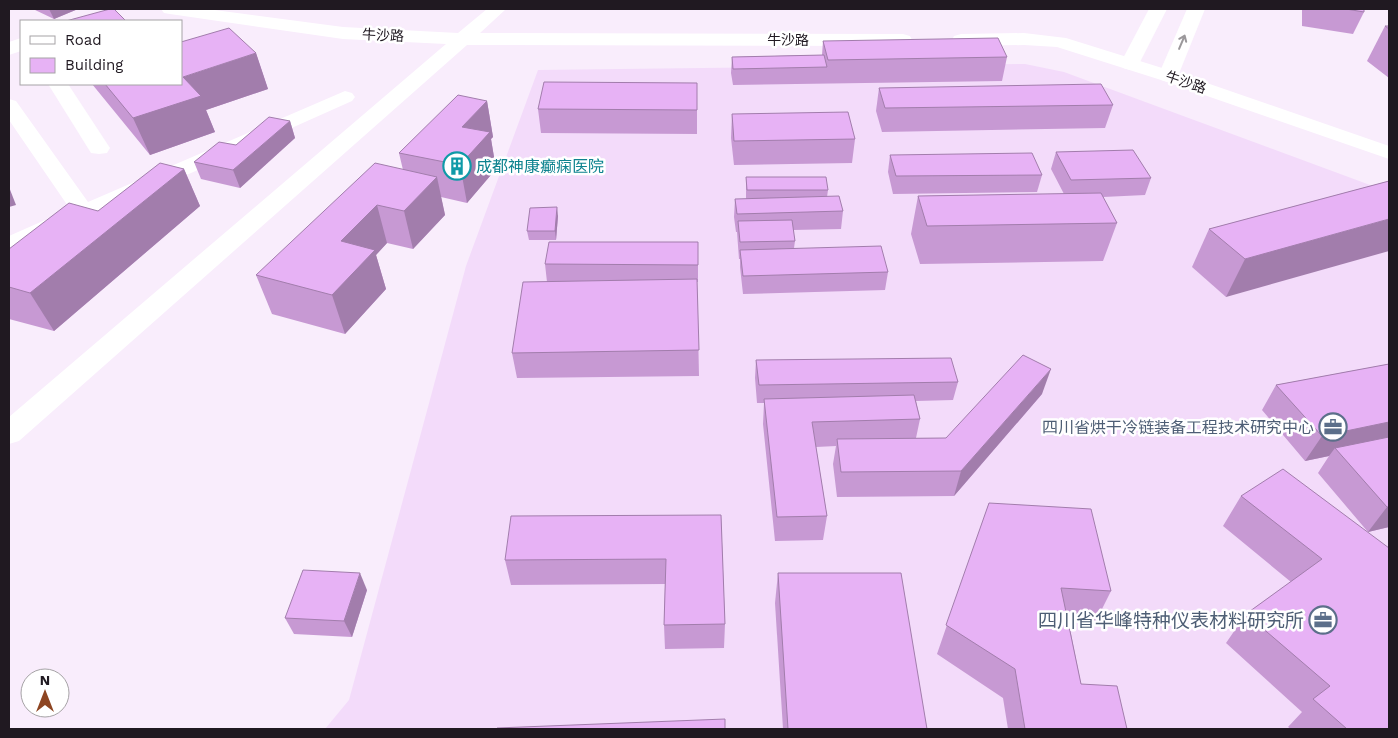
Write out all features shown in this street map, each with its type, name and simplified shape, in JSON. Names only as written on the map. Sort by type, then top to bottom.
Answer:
[{"type":"street","name":"牛沙路","points":[[170,9],[343,33],[463,39],[924,40]]},
{"type":"street","points":[[9,433],[498,9]]},
{"type":"street","points":[[1130,64],[1158,9]]},
{"type":"street","points":[[1168,76],[1196,9]]},
{"type":"street","name":"牛沙路","points":[[944,40],[1024,39],[1059,42],[1168,76],[1389,152]]},
{"type":"street","points":[[59,85],[99,148]]},
{"type":"street","points":[[9,243],[14,243],[344,97]]},
{"type":"street","points":[[9,105],[83,211]]},
{"type":"shaded area","points":[[1025,64],[1064,72],[1389,192],[1389,729],[325,729],[349,700],[466,266],[538,70]]},
{"type":"building","points":[[114,9],[125,20],[70,20]]},
{"type":"building","points":[[1346,9],[1364,9],[1364,12]]},
{"type":"building","points":[[229,28],[256,53],[183,77],[201,96],[133,118],[106,85],[182,85],[182,42]]},
{"type":"building","points":[[998,38],[1007,57],[828,60],[823,41]]},
{"type":"building","points":[[824,55],[827,67],[733,69],[732,57]]},
{"type":"building","points":[[544,82],[697,83],[697,110],[538,109]]},
{"type":"building","points":[[1101,84],[1113,105],[885,108],[879,88]]},
{"type":"building","points":[[458,95],[487,101],[462,127],[490,132],[460,165],[399,153]]},
{"type":"building","points":[[848,112],[855,139],[734,141],[732,114]]},
{"type":"building","points":[[269,117],[290,121],[233,170],[194,162],[219,142],[236,145]]},
{"type":"building","points":[[1133,150],[1151,178],[1071,180],[1056,152]]},
{"type":"building","points":[[1032,153],[1042,175],[896,176],[890,155]]},
{"type":"building","points":[[160,163],[184,169],[30,293],[9,287],[9,249],[69,203],[98,211]]},
{"type":"building","points":[[375,163],[437,177],[404,211],[377,205],[341,241],[375,250],[332,295],[256,275]]},
{"type":"building","points":[[746,177],[826,177],[828,190],[747,190]]},
{"type":"building","points":[[1389,181],[1389,219],[1245,259],[1209,229]]},
{"type":"building","points":[[1101,193],[1117,223],[927,226],[918,196]]},
{"type":"building","points":[[839,196],[843,211],[737,214],[735,199]]},
{"type":"building","points":[[557,207],[555,231],[527,231],[530,208]]},
{"type":"building","points":[[792,220],[795,241],[740,242],[738,221]]},
{"type":"building","points":[[549,242],[698,242],[698,265],[545,264]]},
{"type":"building","points":[[881,246],[888,272],[743,276],[740,250]]},
{"type":"building","points":[[697,279],[699,350],[512,353],[523,282]]},
{"type":"building","points":[[1023,355],[1051,369],[961,471],[841,472],[837,439],[946,438]]},
{"type":"building","points":[[951,358],[958,382],[759,385],[756,360]]},
{"type":"building","points":[[1389,364],[1389,422],[1322,436],[1276,385]]},
{"type":"building","points":[[914,395],[920,419],[812,422],[827,516],[777,517],[764,399]]},
{"type":"building","points":[[1389,437],[1389,507],[1387,507],[1335,448]]},
{"type":"building","name":"四川省华峰特种仪表材料研究所","points":[[1283,469],[1389,548],[1389,729],[1347,729],[1313,699],[1330,686],[1246,614],[1322,559],[1241,496]]},
{"type":"building","points":[[989,503],[1091,509],[1111,591],[1061,588],[1081,684],[1117,686],[1127,729],[1025,729],[1015,669],[946,625]]},
{"type":"building","points":[[721,515],[725,624],[664,625],[666,559],[505,560],[511,516]]},
{"type":"building","points":[[303,570],[360,573],[344,621],[285,618]]},
{"type":"building","points":[[778,573],[901,573],[927,729],[788,729]]},
{"type":"building","points":[[725,719],[725,729],[497,729],[497,728]]},
{"type":"place","name":"成都神康癫痫医院","points":[[457,166]]},
{"type":"place","name":"四川省烘干冷链装备工程技术研究中心","points":[[1333,427]]},
{"type":"place","name":"四川省华峰特种仪表材料研究所","points":[[1323,620]]}]
